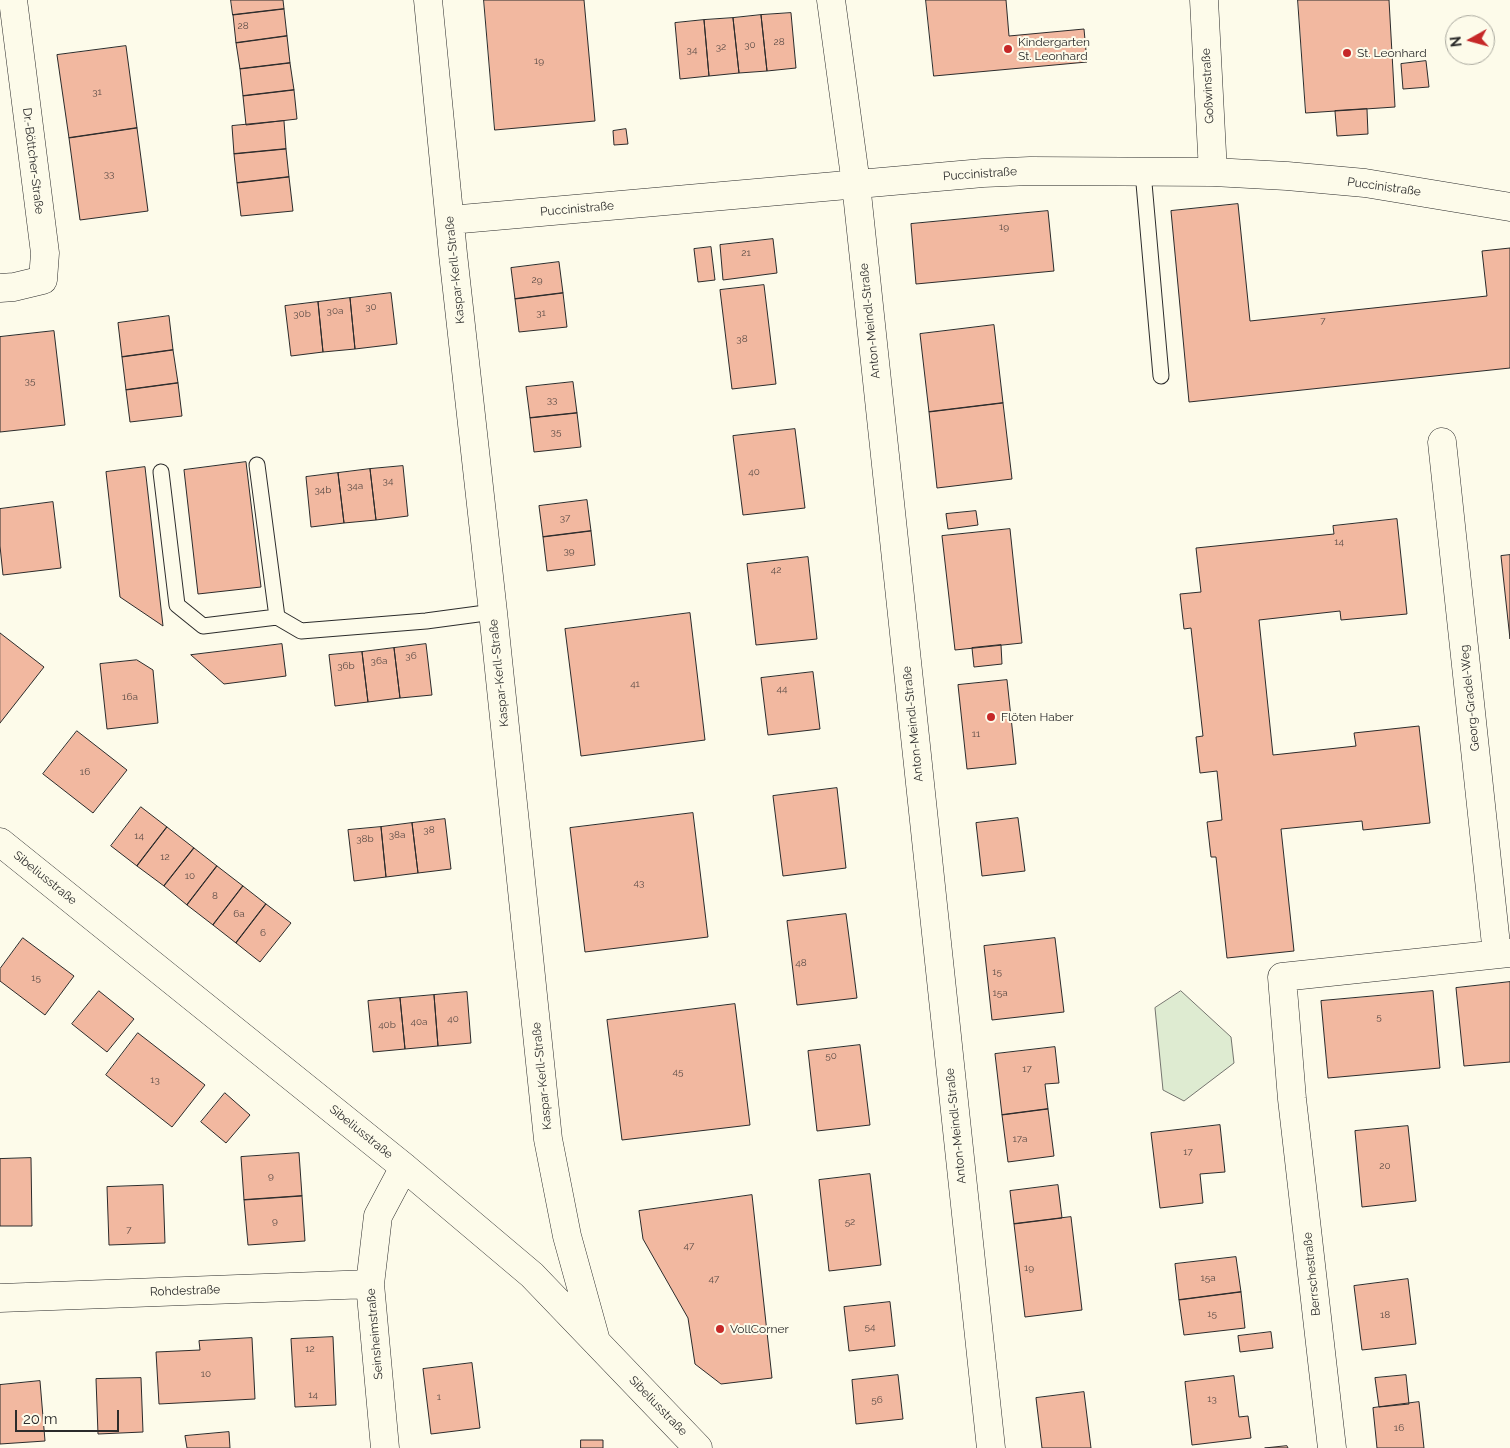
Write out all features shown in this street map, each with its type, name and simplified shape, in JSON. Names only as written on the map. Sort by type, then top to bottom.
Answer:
[{"type":"street","name":"Dr.-Böttcher-Straße","points":[[0,288],[14,287],[43,280],[45,253],[13,0]]},
{"type":"street","name":"Kaspar-Kerll-Straße","points":[[428,0],[548,1139],[567,1236],[596,1341]]},
{"type":"street","name":"Anton-Meindl-Straße","points":[[831,0],[856,184],[990,1448]]},
{"type":"street","name":"Goßwinstraße","points":[[1204,0],[1213,172]]},
{"type":"street","name":"Puccinistraße","points":[[450,220],[992,172],[1030,171],[1213,172],[1287,176],[1365,183],[1510,207]]},
{"type":"street","name":"Georg-Gradel-Weg","points":[[1292,1099],[1282,977],[1504,953],[1442,442]]},
{"type":"street","name":"Sibeliusstraße","points":[[0,842],[404,1167],[532,1274],[698,1448]]},
{"type":"street","name":"Berrschestraße","points":[[1292,1099],[1332,1448]]},
{"type":"street","name":"Seinsheimstraße","points":[[385,1448],[370,1284],[378,1216],[404,1167]]},
{"type":"street","name":"Rohdestraße","points":[[0,1298],[370,1284]]},
{"type":"lane","points":[[1143,172],[1161,376]]},
{"type":"lane","points":[[257,465],[277,617]]},
{"type":"lane","points":[[161,472],[177,606],[203,626],[277,617],[301,630],[426,621],[493,612]]},
{"type":"green space","points":[[1181,991],[1231,1037],[1234,1063],[1184,1101],[1163,1090],[1155,1008]]},
{"type":"building","points":[[231,0],[283,0],[284,9],[233,15]]},
{"type":"building","points":[[484,0],[584,0],[595,121],[495,130]]},
{"type":"building","name":"Kindergarten St. Leonhard","points":[[926,0],[1006,0],[1009,36],[1084,29],[1087,62],[934,76]]},
{"type":"building","name":"St. Leonhard","points":[[1298,0],[1389,0],[1395,107],[1306,113]]},
{"type":"building","points":[[284,9],[287,36],[236,43],[233,15]]},
{"type":"building","points":[[791,13],[796,68],[767,71],[761,15]]},
{"type":"building","points":[[761,15],[767,71],[739,73],[733,18]]},
{"type":"building","points":[[733,18],[739,73],[709,76],[704,20]]},
{"type":"building","points":[[704,20],[709,76],[680,79],[675,23]]},
{"type":"building","points":[[287,36],[290,63],[240,69],[236,43]]},
{"type":"building","points":[[126,46],[137,128],[69,138],[57,55]]},
{"type":"building","points":[[1426,61],[1429,87],[1403,89],[1401,64]]},
{"type":"building","points":[[290,63],[294,90],[243,96],[240,69]]},
{"type":"building","points":[[294,90],[297,119],[246,125],[243,96]]},
{"type":"building","points":[[1367,109],[1368,134],[1337,136],[1335,111]]},
{"type":"building","points":[[284,121],[286,149],[234,154],[232,126]]},
{"type":"building","points":[[137,128],[148,211],[80,220],[69,138]]},
{"type":"building","points":[[626,129],[628,144],[614,145],[613,131]]},
{"type":"building","points":[[286,149],[289,177],[237,183],[234,154]]},
{"type":"building","points":[[289,177],[293,211],[241,216],[237,183]]},
{"type":"building","points":[[1238,204],[1250,321],[1487,296],[1482,251],[1510,248],[1510,368],[1189,402],[1171,211]]},
{"type":"building","points":[[1048,211],[1054,271],[916,284],[911,224]]},
{"type":"building","points":[[773,239],[777,273],[723,280],[720,245]]},
{"type":"building","points":[[711,247],[715,280],[698,282],[694,249]]},
{"type":"building","points":[[559,262],[563,293],[515,299],[511,268]]},
{"type":"building","points":[[764,285],[776,384],[732,389],[720,290]]},
{"type":"building","points":[[391,293],[397,344],[355,349],[350,298]]},
{"type":"building","points":[[563,293],[567,327],[519,332],[515,299]]},
{"type":"building","points":[[350,298],[355,349],[323,352],[318,302]]},
{"type":"building","points":[[318,302],[323,352],[291,356],[285,306]]},
{"type":"building","points":[[169,316],[173,350],[122,357],[118,323]]},
{"type":"building","points":[[994,325],[1003,403],[929,412],[920,334]]},
{"type":"building","points":[[54,331],[65,425],[0,432],[0,337]]},
{"type":"building","points":[[173,350],[178,383],[126,390],[122,357]]},
{"type":"building","points":[[573,382],[577,413],[530,418],[526,387]]},
{"type":"building","points":[[178,383],[182,416],[130,422],[126,390]]},
{"type":"building","points":[[1003,403],[1012,479],[937,488],[929,412]]},
{"type":"building","points":[[577,413],[581,447],[534,452],[530,418]]},
{"type":"building","points":[[795,429],[805,508],[743,515],[733,436]]},
{"type":"building","points":[[246,462],[261,587],[198,594],[184,470]]},
{"type":"building","points":[[403,466],[408,516],[376,520],[370,469]]},
{"type":"building","points":[[145,467],[163,626],[120,597],[106,472]]},
{"type":"building","points":[[370,469],[376,520],[344,523],[338,473]]},
{"type":"building","points":[[338,473],[344,523],[311,527],[306,477]]},
{"type":"building","points":[[587,500],[591,531],[543,537],[539,506]]},
{"type":"building","points":[[53,502],[61,568],[3,575],[0,546],[0,509]]},
{"type":"building","points":[[976,511],[978,525],[948,529],[946,514]]},
{"type":"building","points":[[1397,519],[1407,614],[1341,620],[1340,611],[1259,620],[1273,755],[1356,746],[1354,733],[1419,726],[1430,823],[1363,830],[1362,821],[1281,829],[1294,951],[1227,958],[1216,857],[1211,857],[1207,822],[1222,820],[1217,771],[1200,773],[1196,737],[1203,736],[1191,628],[1184,629],[1180,594],[1201,592],[1196,548],[1334,534],[1333,526]]},
{"type":"building","points":[[1010,529],[1022,643],[955,650],[942,536]]},
{"type":"building","points":[[591,531],[595,565],[547,571],[543,537]]},
{"type":"building","points":[[1510,555],[1510,639],[1501,556]]},
{"type":"building","points":[[808,557],[817,639],[756,645],[747,564]]},
{"type":"building","points":[[690,613],[705,740],[581,756],[565,629]]},
{"type":"building","points":[[0,633],[44,667],[0,723]]},
{"type":"building","points":[[282,644],[286,676],[224,684],[191,655]]},
{"type":"building","points":[[426,644],[432,695],[400,698],[394,648]]},
{"type":"building","points":[[1001,645],[1002,664],[974,667],[972,648]]},
{"type":"building","points":[[394,648],[400,698],[368,702],[362,652]]},
{"type":"building","points":[[362,652],[368,702],[335,706],[329,655]]},
{"type":"building","points":[[137,660],[153,670],[158,723],[107,729],[100,664]]},
{"type":"building","points":[[813,672],[820,729],[768,735],[761,678]]},
{"type":"building","points":[[1007,680],[1016,764],[967,769],[958,685]]},
{"type":"building","points":[[77,731],[127,770],[93,813],[43,774]]},
{"type":"building","points":[[837,788],[846,868],[783,876],[773,796]]},
{"type":"building","points":[[141,807],[167,827],[137,866],[111,846]]},
{"type":"building","points":[[693,813],[708,937],[585,952],[570,828]]},
{"type":"building","points":[[1018,818],[1025,871],[982,876],[976,823]]},
{"type":"building","points":[[445,819],[451,869],[418,873],[412,823]]},
{"type":"building","points":[[412,823],[418,873],[386,877],[381,827]]},
{"type":"building","points":[[167,827],[194,848],[164,886],[137,866]]},
{"type":"building","points":[[381,827],[386,877],[354,881],[348,830]]},
{"type":"building","points":[[194,848],[217,866],[187,905],[164,886]]},
{"type":"building","points":[[217,866],[243,886],[213,925],[187,905]]},
{"type":"building","points":[[243,886],[266,904],[236,943],[213,925]]},
{"type":"building","points":[[266,904],[291,923],[260,962],[236,943]]},
{"type":"building","points":[[846,914],[857,998],[797,1005],[787,921]]},
{"type":"building","points":[[23,938],[74,976],[45,1015],[0,981],[0,969]]},
{"type":"building","points":[[1055,938],[1064,1012],[992,1020],[984,946]]},
{"type":"building","points":[[1510,982],[1510,1062],[1464,1066],[1456,988]]},
{"type":"building","points":[[99,991],[134,1019],[107,1052],[72,1024]]},
{"type":"building","points":[[1433,991],[1440,1068],[1328,1078],[1321,1001]]},
{"type":"building","points":[[467,992],[471,1043],[438,1046],[434,995]]},
{"type":"building","points":[[434,995],[438,1046],[405,1049],[400,998]]},
{"type":"building","points":[[400,998],[405,1049],[373,1052],[368,1001]]},
{"type":"building","points":[[735,1004],[750,1125],[622,1140],[607,1020]]},
{"type":"building","points":[[138,1033],[205,1085],[172,1127],[106,1075]]},
{"type":"building","points":[[860,1045],[870,1125],[817,1131],[808,1051]]},
{"type":"building","points":[[1055,1047],[1059,1083],[1045,1084],[1048,1109],[1002,1115],[995,1054]]},
{"type":"building","points":[[225,1093],[250,1115],[226,1143],[201,1122]]},
{"type":"building","points":[[1048,1109],[1054,1156],[1008,1162],[1002,1115]]},
{"type":"building","points":[[1220,1125],[1225,1172],[1200,1174],[1203,1203],[1160,1208],[1151,1133]]},
{"type":"building","points":[[1408,1126],[1416,1201],[1362,1207],[1355,1131]]},
{"type":"building","points":[[299,1153],[302,1196],[244,1200],[241,1157]]},
{"type":"building","points":[[31,1158],[32,1226],[0,1226],[0,1159]]},
{"type":"building","points":[[870,1174],[881,1265],[829,1271],[819,1180]]},
{"type":"building","points":[[163,1185],[165,1243],[109,1245],[107,1187]]},
{"type":"building","points":[[1058,1185],[1062,1218],[1014,1224],[1010,1191]]},
{"type":"building","points":[[752,1195],[772,1378],[721,1384],[695,1364],[688,1318],[643,1239],[639,1211]]},
{"type":"building","points":[[302,1196],[305,1241],[248,1245],[244,1200]]},
{"type":"building","points":[[1071,1217],[1082,1310],[1025,1317],[1014,1224]]},
{"type":"building","points":[[1236,1257],[1241,1292],[1179,1300],[1175,1264]]},
{"type":"building","points":[[1408,1279],[1416,1344],[1362,1350],[1354,1286]]},
{"type":"building","points":[[1241,1292],[1245,1328],[1184,1335],[1179,1300]]},
{"type":"building","points":[[890,1302],[895,1346],[849,1351],[844,1307]]},
{"type":"building","points":[[1271,1332],[1273,1348],[1240,1352],[1238,1336]]},
{"type":"building","points":[[333,1337],[336,1405],[295,1407],[291,1339]]},
{"type":"building","points":[[252,1338],[255,1399],[159,1404],[156,1352],[200,1350],[199,1341]]},
{"type":"building","points":[[472,1363],[480,1428],[431,1434],[423,1369]]},
{"type":"building","points":[[898,1375],[903,1419],[856,1424],[852,1380]]},
{"type":"building","points":[[1406,1375],[1409,1404],[1379,1407],[1375,1378]]},
{"type":"building","points":[[1234,1376],[1239,1417],[1248,1416],[1251,1438],[1192,1445],[1185,1382]]},
{"type":"building","points":[[141,1378],[143,1432],[98,1434],[96,1379]]},
{"type":"building","points":[[40,1381],[45,1441],[0,1444],[0,1385]]},
{"type":"building","points":[[1084,1392],[1091,1448],[1042,1448],[1036,1398]]},
{"type":"building","points":[[1419,1402],[1424,1448],[1377,1448],[1373,1408]]},
{"type":"building","points":[[229,1432],[230,1448],[187,1448],[185,1436]]},
{"type":"building","points":[[581,1440],[603,1440],[603,1448],[581,1448]]},
{"type":"building","points":[[1287,1446],[1288,1448],[1265,1448]]},
{"type":"place","name":"Kindergarten St. Leonhard","points":[[1008,49]]},
{"type":"place","name":"St. Leonhard","points":[[1347,53]]},
{"type":"place","name":"Flöten Haber","points":[[991,717]]},
{"type":"place","name":"VollCorner","points":[[720,1329]]}]
